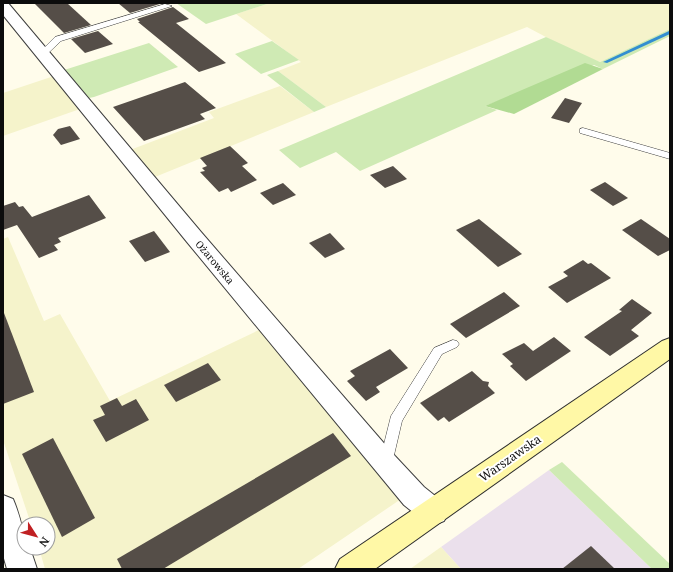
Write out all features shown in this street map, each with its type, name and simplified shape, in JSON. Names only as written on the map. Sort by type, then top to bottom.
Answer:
[{"type":"main road","name":"Warszawska","points":[[350,569],[670,347]]},
{"type":"street","name":"Ożarowska","points":[[3,6],[194,238],[386,464],[414,496],[434,512]]},
{"type":"street","points":[[3,508],[22,569]]},
{"type":"lane","points":[[42,54],[58,39],[168,6]]},
{"type":"lane","points":[[583,130],[670,156]]},
{"type":"lane","points":[[386,464],[396,420],[438,351],[453,344]]},
{"type":"shaded area","points":[[270,3],[670,3],[670,29],[600,62],[576,53],[527,27],[326,107],[278,71],[301,62],[236,14]]},
{"type":"shaded area","points":[[54,76],[80,109],[3,136],[3,93]]},
{"type":"shaded area","points":[[280,86],[314,112],[155,177],[130,150],[214,118],[209,112]]},
{"type":"shaded area","points":[[8,237],[44,321],[60,314],[110,401],[261,329],[404,497],[298,569],[45,569],[41,556],[56,556],[56,516],[28,516],[3,440],[3,239]]},
{"type":"shaded area","points":[[549,470],[652,569],[461,569],[441,547]]},
{"type":"shaded area","points":[[441,547],[461,569],[410,569]]},
{"type":"green space","points":[[176,3],[270,3],[206,24]]},
{"type":"green space","points":[[670,29],[670,36],[603,69],[594,65],[485,106],[497,110],[360,171],[336,152],[300,168],[279,150],[546,37],[600,62]]},
{"type":"green space","points":[[272,41],[299,60],[261,74],[235,54]]},
{"type":"green space","points":[[149,43],[178,67],[94,97],[84,99],[61,71]]},
{"type":"green space","points":[[585,63],[603,69],[514,114],[485,106]]},
{"type":"green space","points":[[278,71],[326,107],[314,112],[267,75]]},
{"type":"green space","points":[[562,462],[670,564],[670,569],[652,569],[549,470]]},
{"type":"building","points":[[34,3],[67,3],[91,25],[64,33]]},
{"type":"building","points":[[118,3],[163,3],[130,13]]},
{"type":"building","points":[[173,7],[189,19],[176,23],[226,63],[199,72],[138,22],[140,22],[137,19]]},
{"type":"building","points":[[98,31],[113,44],[85,53],[71,39]]},
{"type":"building","points":[[185,82],[216,108],[200,114],[205,119],[144,141],[113,107]]},
{"type":"building","points":[[565,98],[582,103],[569,123],[551,118]]},
{"type":"building","points":[[70,126],[80,139],[61,145],[53,135],[58,129]]},
{"type":"building","points":[[230,146],[248,163],[242,166],[257,180],[231,192],[228,188],[219,192],[200,172],[205,171],[202,168],[207,166],[200,158]]},
{"type":"building","points":[[393,166],[407,179],[385,188],[370,175]]},
{"type":"building","points":[[605,182],[628,198],[613,206],[590,190]]},
{"type":"building","points":[[283,183],[296,195],[273,205],[260,193]]},
{"type":"building","points":[[89,195],[106,218],[58,238],[61,242],[54,245],[58,250],[39,258],[17,225],[3,230],[3,206],[15,202],[19,207],[23,206],[32,217]]},
{"type":"building","points":[[479,219],[522,254],[498,267],[456,230]]},
{"type":"building","points":[[641,219],[670,239],[670,250],[658,256],[622,230]]},
{"type":"building","points":[[154,231],[170,252],[145,262],[129,241]]},
{"type":"building","points":[[330,233],[345,249],[325,258],[309,243]]},
{"type":"building","points":[[583,260],[588,264],[591,263],[611,278],[567,303],[548,287],[568,276],[563,272]]},
{"type":"building","points":[[504,292],[520,306],[466,338],[450,324]]},
{"type":"building","points":[[632,299],[652,313],[631,330],[639,336],[610,356],[584,337],[622,311],[619,310]]},
{"type":"building","points":[[3,313],[34,392],[3,404]]},
{"type":"building","points":[[554,337],[571,351],[526,381],[510,366],[513,364],[502,354],[524,343],[533,351]]},
{"type":"building","points":[[390,349],[408,368],[376,387],[380,392],[366,401],[347,381],[355,376],[350,371]]},
{"type":"building","points":[[208,363],[221,380],[176,402],[164,385]]},
{"type":"building","points":[[472,371],[483,381],[489,382],[488,386],[495,393],[449,422],[444,417],[438,421],[420,403]]},
{"type":"building","points":[[117,398],[122,406],[136,399],[149,420],[106,442],[93,420],[105,415],[100,406]]},
{"type":"building","points":[[333,433],[351,456],[163,569],[122,569],[117,559]]},
{"type":"building","points":[[53,438],[95,518],[62,537],[56,525],[56,516],[52,516],[22,454]]},
{"type":"building","points":[[591,546],[615,569],[562,569]]},
{"type":"waterway","points":[[605,62],[670,32]]}]
